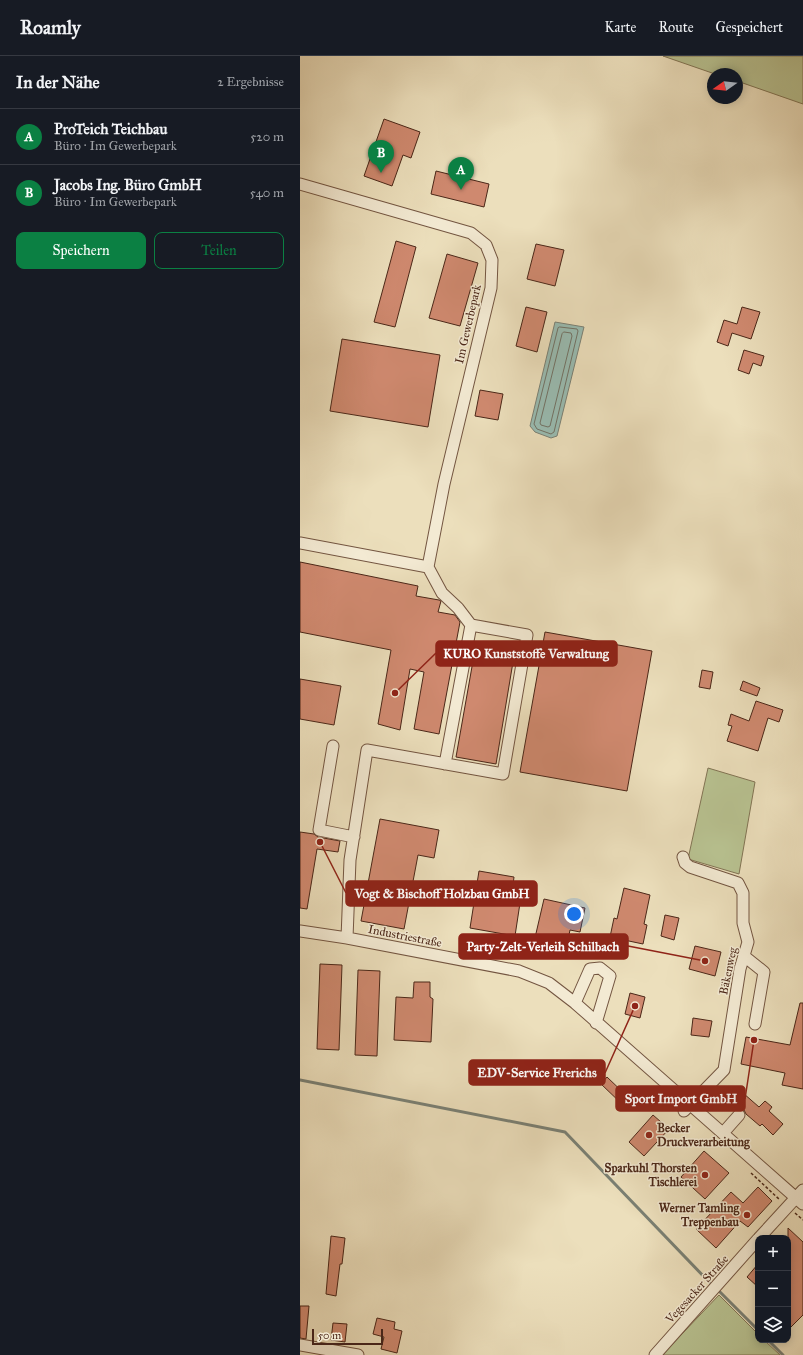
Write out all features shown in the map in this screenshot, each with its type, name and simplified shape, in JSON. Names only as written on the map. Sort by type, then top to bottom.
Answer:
[{"type":"street","name":"Im Gewerbepark","points":[[300,184],[471,233],[486,245],[492,260],[491,288],[444,484],[428,568]]},
{"type":"street","points":[[300,543],[428,568],[442,593],[458,608],[472,625],[527,635],[503,774],[367,750],[350,860],[348,938]]},
{"type":"street","points":[[445,764],[472,625]]},
{"type":"street","points":[[333,746],[319,830],[354,837]]},
{"type":"street","name":"Bäkenweg","points":[[683,857],[685,863],[690,867],[738,883],[743,892],[743,923],[748,942],[740,969],[724,1070],[687,1108]]},
{"type":"street","name":"Industriestraße","points":[[300,932],[348,938],[519,971],[549,983],[575,1003],[687,1108],[724,1133],[801,1197]]},
{"type":"street","points":[[744,956],[764,972],[755,1024]]},
{"type":"street","points":[[575,1003],[590,969],[600,968],[610,976],[596,1023]]},
{"type":"street","points":[[724,1133],[739,1115]]},
{"type":"street","name":"Vegesacker Straße","points":[[763,1235],[788,1206],[801,1197]]},
{"type":"street","name":"Vegesacker Straße","points":[[655,1355],[755,1243]]},
{"type":"street","points":[[300,1345],[358,1355]]},
{"type":"path","points":[[747,1170],[803,1220]]},
{"type":"green space","points":[[663,56],[803,56],[803,104],[743,83],[743,68],[707,68],[707,71]]},
{"type":"green space","points":[[708,768],[755,782],[739,874],[688,859]]},
{"type":"green space","points":[[719,1295],[755,1331],[755,1343],[767,1343],[780,1355],[662,1355]]},
{"type":"water","points":[[555,322],[584,327],[557,436],[551,438],[535,432],[530,426]]},
{"type":"building","points":[[384,119],[420,132],[411,158],[403,155],[392,186],[364,176]]},
{"type":"building","points":[[436,171],[489,184],[484,207],[431,194]]},
{"type":"building","points":[[396,241],[416,247],[395,327],[374,322]]},
{"type":"building","points":[[536,244],[564,250],[555,286],[527,279]]},
{"type":"building","points":[[447,254],[478,263],[460,326],[429,318]]},
{"type":"building","points":[[526,307],[547,312],[537,352],[516,346]]},
{"type":"building","points":[[742,307],[760,312],[751,339],[732,333],[728,346],[717,342],[724,320],[737,324]]},
{"type":"building","points":[[342,339],[440,355],[428,427],[330,411]]},
{"type":"building","points":[[744,350],[764,356],[761,366],[753,363],[749,374],[738,370]]},
{"type":"building","points":[[480,390],[503,394],[498,420],[475,416]]},
{"type":"building","points":[[300,562],[418,586],[416,596],[439,600],[441,601],[438,612],[455,615],[460,622],[439,734],[414,729],[424,672],[410,669],[400,730],[378,724],[391,650],[300,632]]},
{"type":"building","points":[[545,632],[652,651],[627,791],[520,772]]},
{"type":"building","points":[[476,644],[515,650],[496,764],[456,757]]},
{"type":"building","points":[[702,670],[713,672],[710,689],[699,687]]},
{"type":"building","points":[[300,679],[341,686],[334,725],[300,719]]},
{"type":"building","points":[[743,681],[760,688],[757,696],[740,690]]},
{"type":"building","points":[[756,701],[783,710],[779,722],[768,718],[758,751],[727,741],[732,726],[728,725],[731,714],[749,721]]},
{"type":"building","points":[[380,819],[439,830],[434,858],[418,855],[404,929],[361,921]]},
{"type":"building","points":[[300,832],[340,841],[338,852],[317,849],[307,909],[300,908]]},
{"type":"building","points":[[479,871],[514,877],[511,901],[520,903],[515,936],[470,928]]},
{"type":"building","points":[[624,888],[650,895],[644,924],[647,925],[643,944],[610,937],[614,918],[617,919]]},
{"type":"building","points":[[544,899],[585,908],[580,932],[570,930],[566,949],[534,942]]},
{"type":"building","points":[[665,915],[679,918],[674,940],[661,936]]},
{"type":"building","points":[[695,946],[721,952],[715,976],[689,969]]},
{"type":"building","points":[[320,964],[342,965],[339,1050],[317,1049]]},
{"type":"building","points":[[358,970],[380,971],[377,1056],[355,1055]]},
{"type":"building","points":[[414,982],[430,982],[430,997],[433,999],[431,1042],[394,1040],[396,997],[413,998]]},
{"type":"building","points":[[630,993],[645,997],[640,1018],[625,1014]]},
{"type":"building","points":[[800,1003],[803,1003],[803,1089],[782,1085],[785,1073],[741,1064],[746,1037],[790,1045]]},
{"type":"building","points":[[693,1018],[712,1021],[709,1037],[691,1035]]},
{"type":"building","points":[[607,1077],[630,1099],[624,1106],[601,1084]]},
{"type":"building","points":[[743,1093],[759,1107],[765,1101],[772,1107],[769,1111],[783,1124],[773,1135],[762,1124],[760,1126],[746,1114],[744,1110],[734,1103]]},
{"type":"building","name":"Becker Druckverarbeitung","points":[[653,1115],[669,1129],[644,1156],[629,1142]]},
{"type":"building","name":"Sparkuhl Thorsten Tischlerei","points":[[704,1151],[729,1173],[705,1199],[681,1177]]},
{"type":"building","points":[[758,1187],[772,1201],[748,1227],[740,1221],[716,1248],[696,1229],[731,1192],[743,1203]]},
{"type":"building","points":[[788,1228],[803,1242],[803,1315],[791,1327],[791,1235],[788,1235]]},
{"type":"building","points":[[331,1236],[345,1238],[336,1296],[326,1294]]},
{"type":"building","points":[[755,1268],[755,1284],[747,1277]]},
{"type":"building","points":[[300,1306],[309,1306],[306,1339],[300,1338]]},
{"type":"building","points":[[377,1318],[395,1322],[394,1329],[402,1331],[397,1353],[381,1349],[384,1337],[373,1334]]},
{"type":"building","points":[[333,1323],[347,1324],[345,1342],[331,1340]]},
{"type":"waterway","points":[[300,1080],[565,1132],[710,1283]]},
{"type":"waterway","points":[[720,1292],[755,1327]]},
{"type":"waterway","points":[[771,1343],[783,1355]]},
{"type":"place","name":"Jacobs Ing. Büro GmbH","points":[[381,173]]},
{"type":"place","name":"ProTeich Teichbau","points":[[461,190]]},
{"type":"place","name":"KURO Kunststoffe Verwaltung","points":[[395,693]]},
{"type":"place","name":"Vogt & Bischoff Holzbau GmbH","points":[[320,842]]},
{"type":"place","name":"Party-Zelt-Verleih Schilbach","points":[[705,961]]},
{"type":"place","name":"EDV-Service Frerichs","points":[[635,1006]]},
{"type":"place","name":"Sport Import GmbH","points":[[754,1040]]},
{"type":"place","name":"Becker Druckverarbeitung","points":[[649,1135]]},
{"type":"place","name":"Sparkuhl Thorsten Tischlerei","points":[[705,1175]]},
{"type":"place","name":"Werner Tamling Treppenbau","points":[[747,1215]]}]
